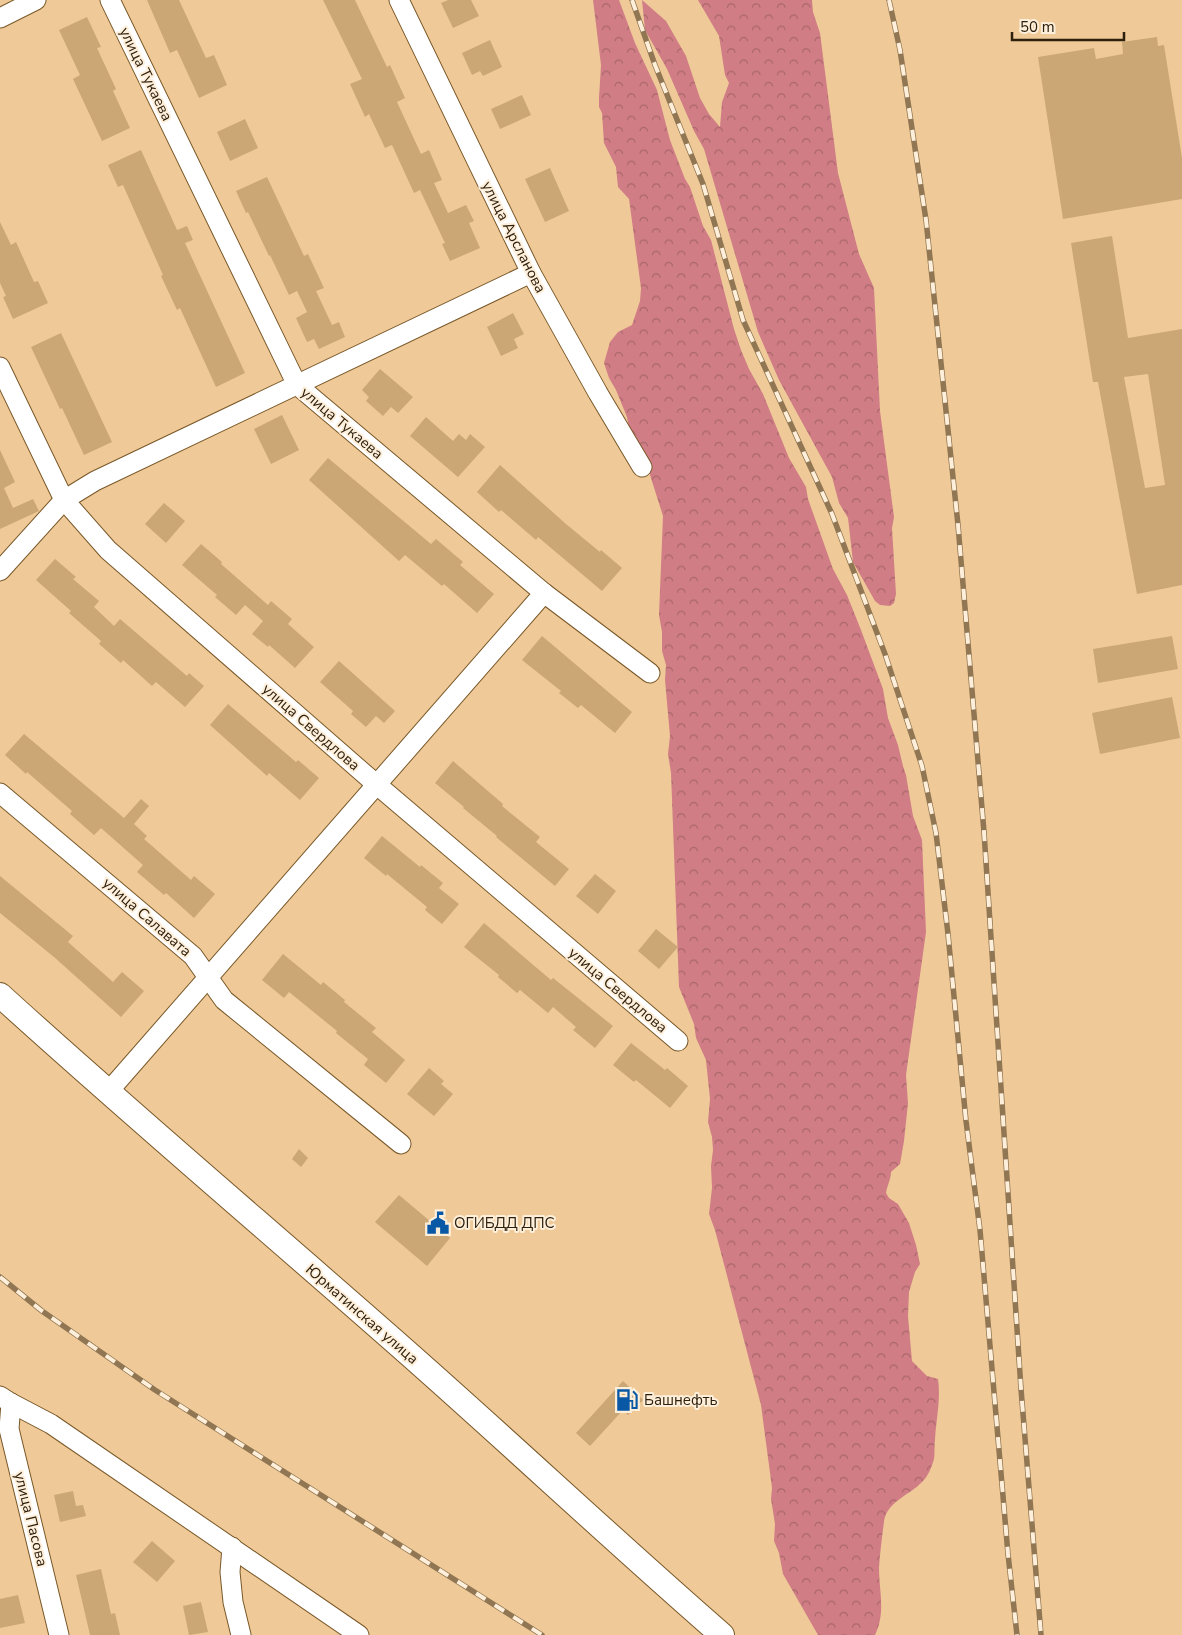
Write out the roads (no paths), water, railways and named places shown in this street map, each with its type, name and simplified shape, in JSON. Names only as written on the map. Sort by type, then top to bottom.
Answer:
[{"type":"main road","name":"Юрматинская улица","points":[[0,995],[400,1347],[722,1635]]},
{"type":"street","points":[[0,18],[36,0]]},
{"type":"street","name":"улица Тукаева","points":[[110,0],[297,385],[544,593],[650,673]]},
{"type":"street","name":"улица Арсланова","points":[[399,0],[531,273],[642,467]]},
{"type":"street","points":[[0,571],[64,500],[95,481],[531,273]]},
{"type":"street","name":"улица Свердлова","points":[[0,367],[64,500],[108,550],[376,784],[678,1041]]},
{"type":"street","points":[[108,1092],[544,593]]},
{"type":"street","name":"улица Салавата","points":[[0,793],[193,956],[224,1000],[401,1144]]},
{"type":"street","points":[[5,1399],[51,1424],[359,1635]]},
{"type":"street","name":"улица Пасова","points":[[5,1399],[9,1429],[58,1635]]},
{"type":"street","points":[[232,1548],[230,1572],[233,1602],[241,1635]]},
{"type":"railway","points":[[632,0],[655,65],[703,184],[743,320],[832,514],[885,654],[922,766],[936,833],[948,934],[966,1121],[980,1230],[1008,1554],[1017,1635]]},
{"type":"railway","points":[[889,0],[900,50],[926,220],[958,525],[984,832],[1021,1389],[1041,1635]]},
{"type":"railway","points":[[0,1277],[42,1311],[155,1390],[542,1635]]},
{"type":"place","name":"ОГИБДД ДПС","points":[[438,1223]]},
{"type":"place","name":"Башнефть","points":[[627,1400]]}]
